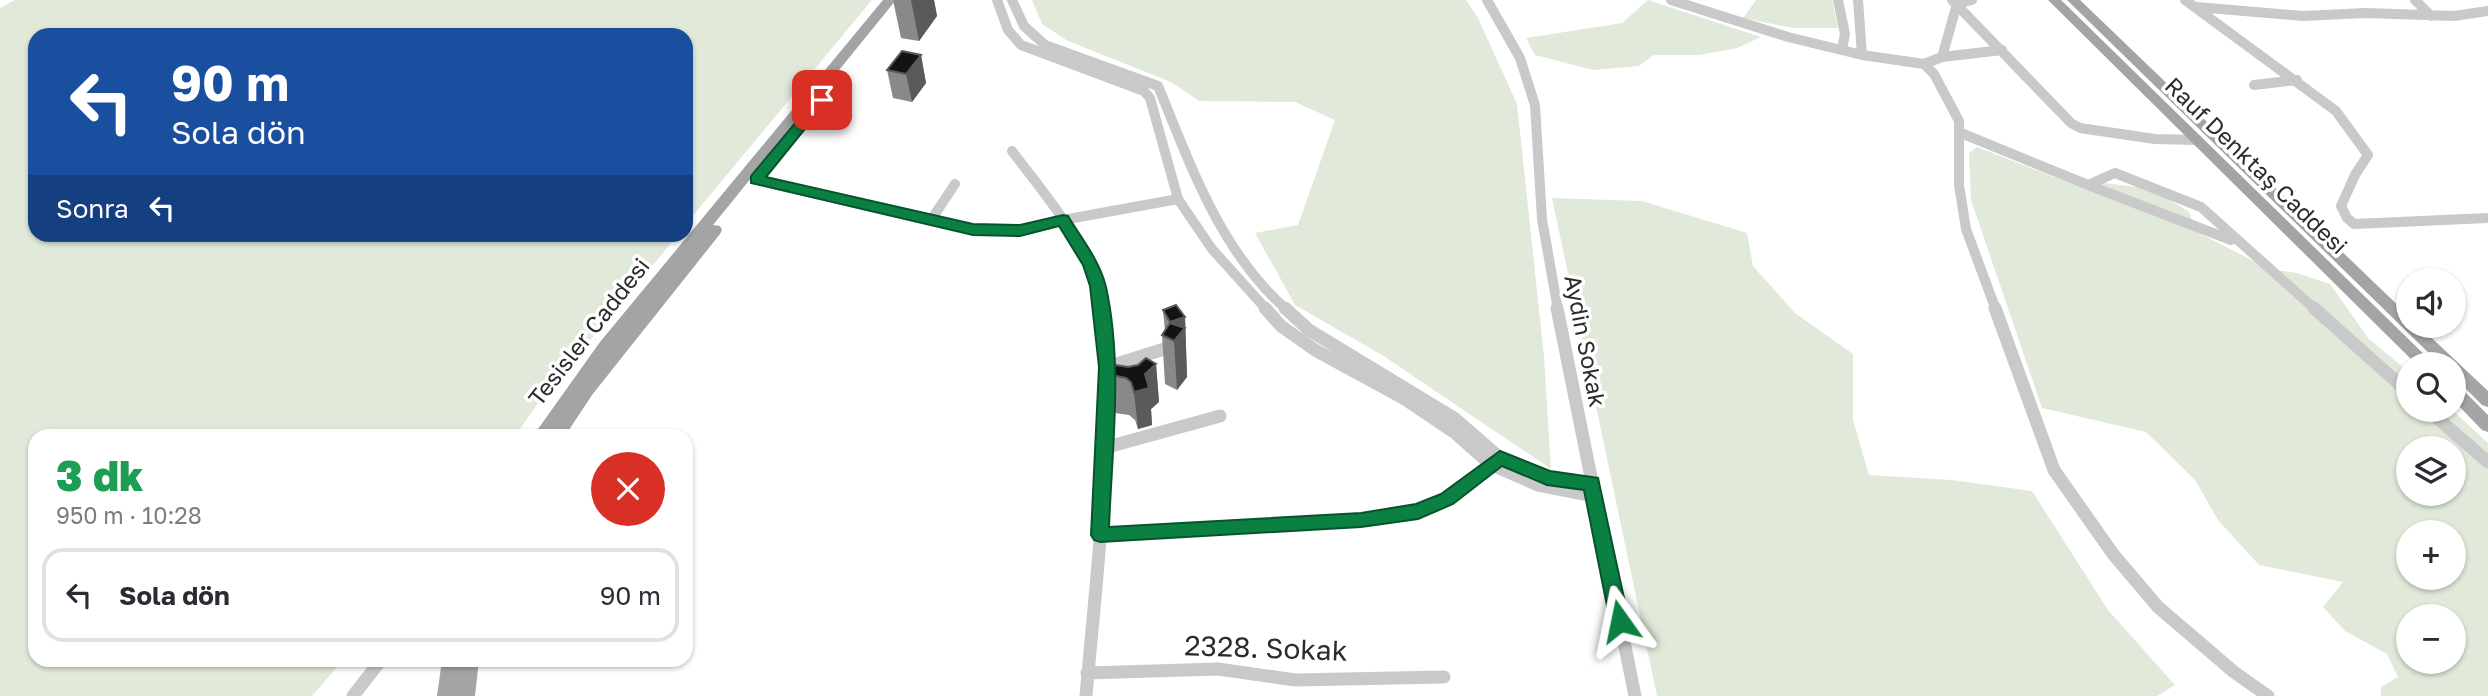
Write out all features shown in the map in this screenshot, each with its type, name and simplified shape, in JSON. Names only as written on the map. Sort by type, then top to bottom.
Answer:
[{"type":"main road","name":"Tesisler Caddesi","points":[[693,240],[890,0]]},
{"type":"main road","points":[[561,429],[621,346],[903,0]]},
{"type":"main road","name":"Rauf Denktaş Caddesi","points":[[2054,0],[2414,352]]},
{"type":"main road","name":"Rauf Denktaş Caddesi","points":[[2073,0],[2396,312]]},
{"type":"main road","name":"Tesisler Caddesi","points":[[546,429],[606,346],[691,242]]},
{"type":"main road","name":"Rauf Denktaş Caddesi","points":[[2423,338],[2437,352]]},
{"type":"main road","points":[[2466,380],[2488,401]]},
{"type":"main road","points":[[2466,403],[2488,425]]},
{"type":"main road","points":[[447,696],[451,667]]},
{"type":"main road","points":[[465,696],[469,667]]},
{"type":"street","points":[[996,0],[1007,29],[1012,38],[1021,45],[1144,90],[1150,97],[1178,199],[1212,249],[1281,326],[1315,350],[1405,399],[1495,461],[1538,485],[1593,489]]},
{"type":"street","points":[[1012,0],[1027,32],[1039,41],[1158,86],[1167,100],[1200,189],[1213,214],[1233,247],[1274,299],[1308,330],[1444,411],[1495,461]]},
{"type":"street","name":"Aydin Sokak","points":[[1487,0],[1520,58],[1535,105],[1542,219],[1635,696]]},
{"type":"street","points":[[1671,0],[1788,37],[1862,55],[1924,64],[1942,57],[2002,50]]},
{"type":"street","points":[[1838,0],[1845,34],[1842,50]]},
{"type":"street","points":[[1858,0],[1862,55]]},
{"type":"street","points":[[1955,2],[1972,0]]},
{"type":"street","points":[[2186,0],[2336,111],[2368,155],[2355,175],[2341,206],[2347,218],[2354,224],[2488,218]]},
{"type":"street","points":[[2415,0],[2431,16]]},
{"type":"street","points":[[1955,2],[2063,117],[2080,128],[2155,139],[2197,140]]},
{"type":"street","points":[[1942,57],[1955,2]]},
{"type":"street","points":[[2197,7],[2303,16],[2365,13],[2474,15],[2488,11]]},
{"type":"street","points":[[1924,64],[1941,86],[1959,121],[1959,185],[1966,229],[2054,470],[2113,554],[2158,607],[2234,672],[2267,696]]},
{"type":"street","points":[[2254,85],[2297,80]]},
{"type":"street","points":[[1961,133],[2088,186],[2238,242]]},
{"type":"street","points":[[1012,151],[1063,220],[1090,265],[1098,286],[1107,367],[1100,535],[1086,696]]},
{"type":"street","points":[[2088,186],[2115,173],[2200,207],[2396,381]]},
{"type":"street","points":[[756,180],[973,230],[1020,231],[1063,220],[1178,199]]},
{"type":"street","points":[[931,220],[955,184]]},
{"type":"street","points":[[1107,367],[1178,345]]},
{"type":"street","points":[[1104,448],[1220,416]]},
{"type":"street","points":[[2442,422],[2488,462]]},
{"type":"street","points":[[1100,535],[1361,520],[1418,511],[1447,499],[1495,461]]},
{"type":"street","points":[[352,696],[375,667]]},
{"type":"street","name":"2328. Sokak","points":[[1087,673],[1218,669],[1295,680],[1444,677]]},
{"type":"green space","points":[[15,0],[872,0],[693,216],[693,28],[28,28],[28,242],[672,242],[541,399],[520,429],[28,429],[28,667],[337,667],[312,696],[0,696],[0,8]]},
{"type":"green space","points":[[1032,0],[1466,0],[1478,18],[1517,104],[1544,356],[1551,469],[1382,355],[1295,305],[1255,233],[1298,225],[1335,120],[1295,102],[1199,101],[1171,82],[1068,41],[1042,24]]},
{"type":"green space","points":[[1648,0],[1761,37],[1737,48],[1700,55],[1654,55],[1639,66],[1593,70],[1535,55],[1526,38],[1622,23]]},
{"type":"green space","points":[[1756,0],[1832,0],[1838,28],[1793,28],[1743,18]]},
{"type":"green space","points":[[1977,147],[2095,193],[2104,183],[2153,189],[2189,212],[2197,232],[2269,269],[2297,273],[2330,284],[2369,339],[2396,361],[2396,422],[2465,422],[2488,443],[2488,696],[2381,696],[2381,687],[2398,677],[2397,674],[2466,674],[2466,604],[2396,604],[2396,673],[2387,654],[2345,631],[2323,607],[2343,582],[2259,565],[2218,520],[2195,480],[2146,432],[2042,408],[1971,200],[1969,153]]},
{"type":"green space","points":[[1552,198],[1642,201],[1747,233],[1753,266],[1795,313],[1853,354],[1853,420],[1869,475],[1952,480],[2032,491],[2108,610],[2175,685],[2157,696],[1657,696]]},
{"type":"building","points":[[902,51],[921,55],[906,74],[887,70]]},
{"type":"building","points":[[1176,305],[1185,317],[1170,322],[1163,310]]},
{"type":"building","points":[[1170,323],[1185,328],[1174,341],[1162,335]]},
{"type":"building","points":[[1146,358],[1156,364],[1145,374],[1149,388],[1134,392],[1131,382],[1126,378],[1111,375],[1116,365],[1138,365]]},
{"type":"route","points":[[822,100],[756,180],[973,230],[1020,231],[1063,220],[1090,265],[1098,286],[1107,367],[1100,535],[1361,520],[1418,511],[1447,499],[1500,458],[1547,478],[1592,483],[1620,621]]}]
